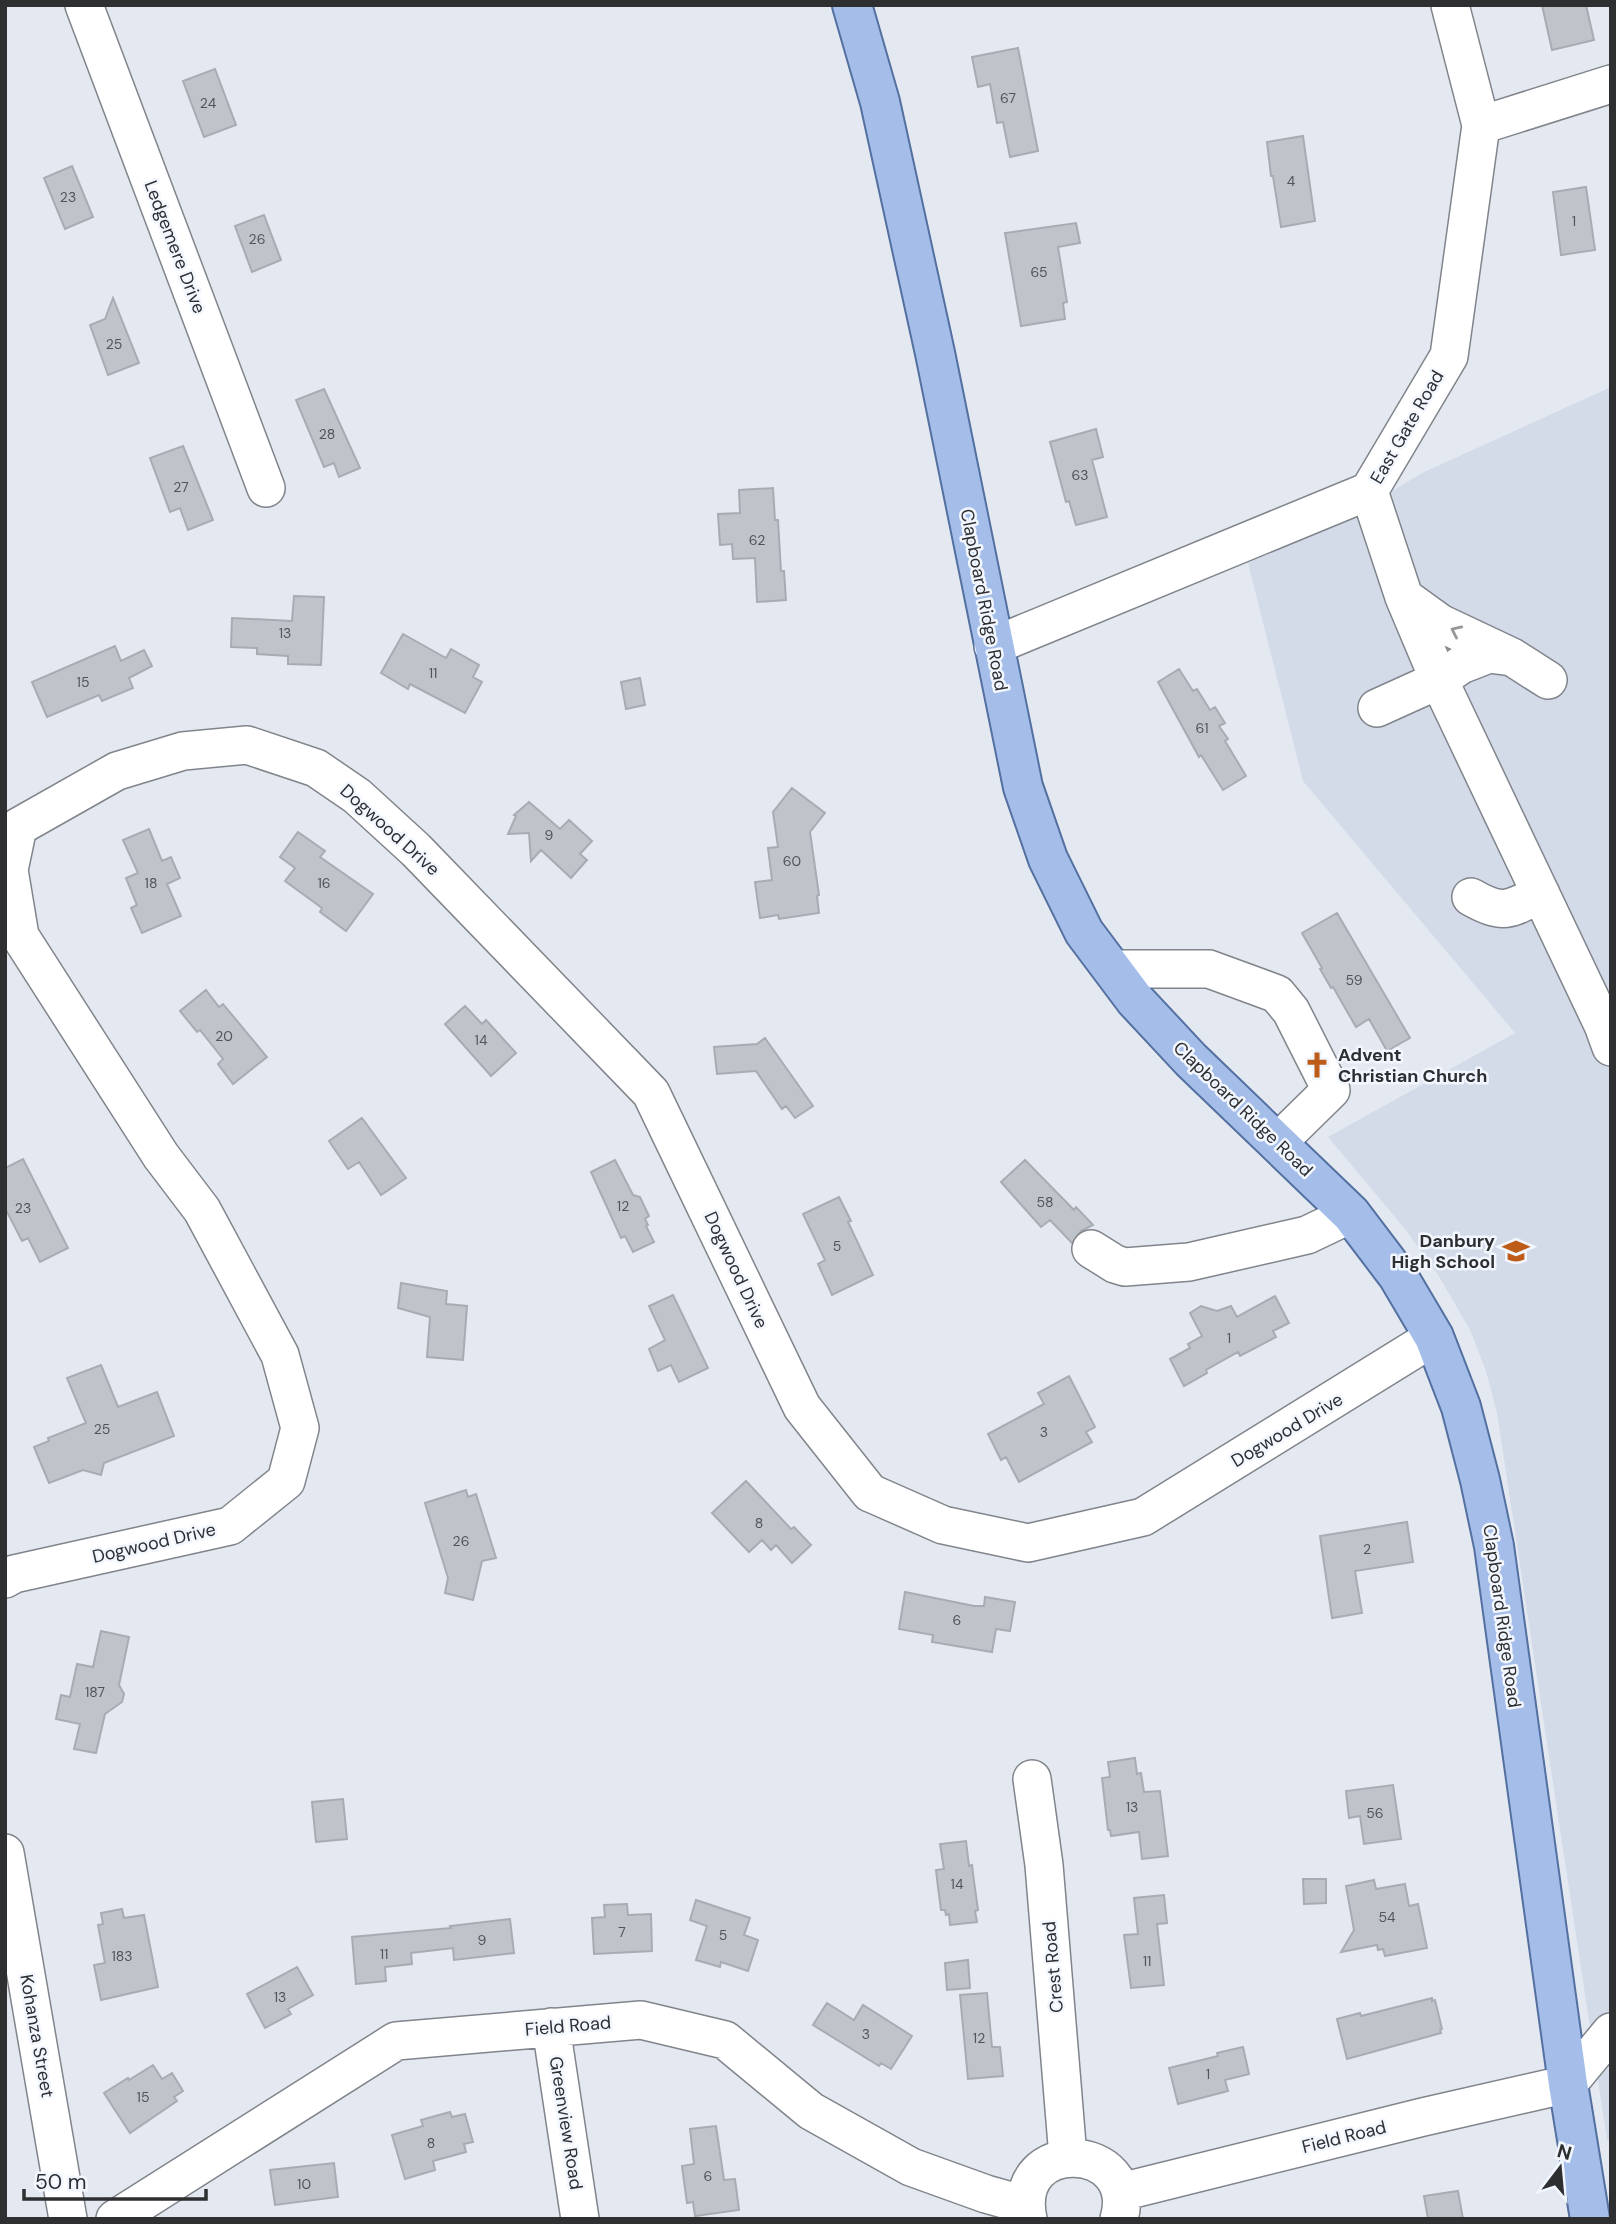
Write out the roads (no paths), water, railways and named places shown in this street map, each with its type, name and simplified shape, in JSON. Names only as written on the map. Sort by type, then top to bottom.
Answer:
[{"type":"main road","name":"Clapboard Ridge Road","points":[[852,5],[880,102],[1023,787],[1048,859],[1084,932],[1135,1000],[1182,1050],[1351,1213],[1398,1276],[1434,1338],[1461,1407],[1494,1546],[1568,2084],[1590,2219]]},
{"type":"street","name":"Ledgemere Drive","points":[[84,5],[266,488]]},
{"type":"street","name":"East Gate Road","points":[[993,646],[1369,491],[1449,356],[1481,125],[1450,5]]},
{"type":"street","points":[[1481,125],[1611,84]]},
{"type":"street","points":[[1369,491],[1404,597],[1439,680],[1611,1047]]},
{"type":"street","points":[[1404,597],[1440,624],[1512,657],[1548,680]]},
{"type":"street","points":[[1377,708],[1439,680],[1461,665],[1489,654],[1512,657]]},
{"type":"street","name":"Dogwood Drive","points":[[5,1579],[14,1574],[230,1526],[286,1481],[300,1429],[281,1355],[202,1210],[161,1156],[20,936],[9,870],[12,814],[117,771],[183,751],[247,745],[316,768],[357,796],[416,850],[651,1093],[802,1407],[870,1493],[943,1525],[1028,1543],[1143,1517],[1434,1338]]},
{"type":"street","points":[[1471,897],[1489,907],[1507,910],[1541,894]]},
{"type":"street","points":[[1111,968],[1209,970],[1277,994],[1291,1011],[1331,1090],[1277,1143]]},
{"type":"street","points":[[1091,1249],[1125,1267],[1189,1262],[1307,1235],[1351,1213]]},
{"type":"street","name":"Crest Road","points":[[1031,1779],[1044,1865],[1068,2157]]},
{"type":"street","name":"Kohanza Street","points":[[5,1853],[68,2219]]},
{"type":"street","name":"Field Road","points":[[115,2219],[396,2040],[641,2020],[725,2040],[811,2111],[911,2167],[1027,2212],[1028,2188],[1037,2173],[1051,2162],[1068,2157],[1085,2158],[1101,2165],[1113,2177],[1120,2206],[1568,2084]]},
{"type":"street","name":"Greenview Road","points":[[551,2028],[580,2219]]},
{"type":"street","points":[[1568,2084],[1611,2032]]},
{"type":"place","name":"Advent Christian Church","points":[[1317,1065]]},
{"type":"place","name":"Danbury High School","points":[[1516,1251]]}]
